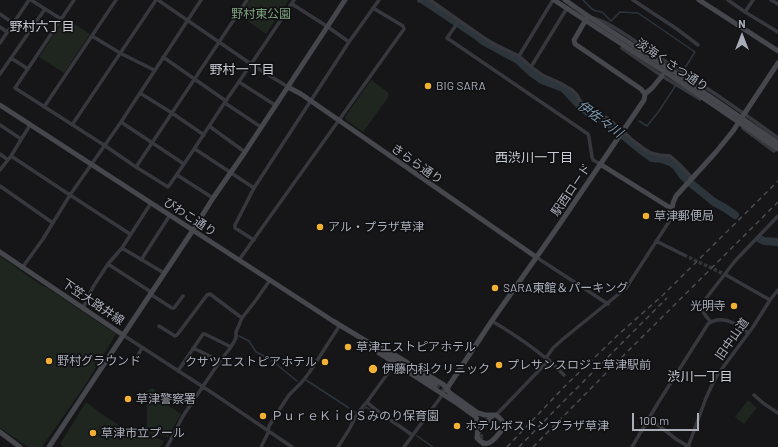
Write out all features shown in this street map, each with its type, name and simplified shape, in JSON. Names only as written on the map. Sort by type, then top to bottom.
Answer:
[{"type":"street","points":[[0,43],[13,22],[30,0],[62,19]]},
{"type":"street","points":[[74,0],[15,88],[168,187],[294,0]]},
{"type":"street","points":[[44,107],[116,0]]},
{"type":"street","points":[[72,125],[157,0],[251,64],[288,87]]},
{"type":"street","points":[[22,268],[43,239],[70,195],[121,122],[201,0]]},
{"type":"street","points":[[136,167],[246,0]]},
{"type":"street","points":[[292,447],[123,335],[346,0]]},
{"type":"street","points":[[254,240],[235,228],[235,225],[254,188],[379,0]]},
{"type":"street","points":[[430,0],[458,23],[489,42],[520,56],[542,75],[572,90],[584,106],[607,118],[644,149],[651,153],[670,156],[680,165],[690,180]]},
{"type":"street","points":[[520,56],[554,0]]},
{"type":"street","name":"淡海くさつ通り","points":[[554,0],[587,18]]},
{"type":"street","name":"淡海くさつ通り","points":[[565,0],[587,18],[778,143]]},
{"type":"street","points":[[633,0],[677,29],[698,45]]},
{"type":"street","points":[[640,5],[643,0]]},
{"type":"street","points":[[699,0],[778,51]]},
{"type":"street","points":[[728,0],[778,32]]},
{"type":"street","points":[[745,12],[752,0]]},
{"type":"street","points":[[771,0],[778,4]]},
{"type":"street","points":[[292,4],[350,42]]},
{"type":"street","points":[[239,260],[404,29],[403,26],[373,8]]},
{"type":"street","points":[[531,67],[567,8]]},
{"type":"street","points":[[0,74],[45,9]]},
{"type":"street","points":[[0,14],[13,22]]},
{"type":"street","points":[[645,94],[635,84],[575,44],[574,40],[587,18],[597,19],[615,28],[745,114],[778,138]]},
{"type":"street","points":[[458,23],[447,38],[585,132],[589,137],[592,157],[594,160],[672,209]]},
{"type":"street","points":[[0,27],[7,32]]},
{"type":"street","points":[[92,36],[120,54],[154,70]]},
{"type":"street","points":[[622,48],[662,76],[700,98],[774,151],[778,147]]},
{"type":"street","points":[[11,58],[28,69]]},
{"type":"street","points":[[163,58],[261,127]]},
{"type":"street","points":[[478,432],[547,359],[553,348],[626,288],[674,214],[672,209],[676,196],[716,152],[738,124],[778,63]]},
{"type":"street","name":"駅西ロード","points":[[443,394],[644,100],[645,94],[662,76]]},
{"type":"street","name":"淡海くさつ通り","points":[[676,76],[778,147]]},
{"type":"street","points":[[239,82],[275,106]]},
{"type":"street","name":"きらら通り","points":[[288,87],[301,94],[310,102],[536,257]]},
{"type":"street","points":[[140,93],[204,135]]},
{"type":"street","name":"びわこ通り","points":[[0,105],[340,325],[371,344],[383,348],[444,385],[450,393],[478,413],[494,415],[503,422],[504,427],[490,443],[487,445],[484,444],[478,440],[478,423],[476,417],[379,353],[371,344]]},
{"type":"street","points":[[121,122],[184,164]]},
{"type":"street","points":[[0,125],[21,139]]},
{"type":"street","points":[[0,170],[11,156],[30,125]]},
{"type":"street","points":[[209,126],[245,152]]},
{"type":"street","points":[[195,149],[254,188]]},
{"type":"street","points":[[0,154],[8,160]]},
{"type":"street","points":[[11,156],[130,234]]},
{"type":"street","points":[[177,175],[213,198]]},
{"type":"street","points":[[0,186],[53,223]]},
{"type":"street","points":[[83,308],[93,287],[108,264],[122,248],[151,203]]},
{"type":"street","points":[[141,260],[170,215]]},
{"type":"street","points":[[710,322],[702,310],[704,301],[731,265],[778,216]]},
{"type":"street","points":[[656,241],[684,255]]},
{"type":"street","points":[[122,248],[164,273]]},
{"type":"street","name":"下笠大路井線","points":[[0,252],[123,335],[49,447]]},
{"type":"street","points":[[536,257],[608,304]]},
{"type":"street","points":[[108,264],[172,308],[174,308],[183,296]]},
{"type":"street","points":[[726,275],[770,300]]},
{"type":"street","points":[[166,447],[183,416],[220,361],[232,347],[242,318],[270,280]]},
{"type":"street","name":"旧中山道","points":[[688,447],[706,398],[718,374],[778,290]]},
{"type":"street","points":[[159,326],[175,336],[177,335],[207,295],[210,294],[242,318]]},
{"type":"street","points":[[632,447],[710,322],[724,319],[728,320],[739,326],[748,334]]},
{"type":"street","points":[[492,321],[511,332],[547,359],[564,375]]},
{"type":"street","points":[[261,447],[269,426],[289,395],[309,373],[340,325]]},
{"type":"street","points":[[178,371],[203,334],[232,347]]},
{"type":"street","points":[[371,344],[435,385]]},
{"type":"street","points":[[133,364],[142,348]]},
{"type":"street","points":[[193,348],[220,361]]},
{"type":"street","points":[[338,447],[356,414],[367,402],[394,363]]},
{"type":"street","points":[[404,447],[443,394]]},
{"type":"street","points":[[754,395],[778,413]]},
{"type":"street","points":[[367,402],[372,408],[412,436]]},
{"type":"street","points":[[649,418],[688,447]]},
{"type":"street","points":[[0,432],[20,447]]},
{"type":"green space","name":"野村東公園","points":[[250,0],[289,0],[266,34],[239,15]]},
{"type":"green space","points":[[65,18],[90,34],[64,73],[39,57]]},
{"type":"green space","points":[[371,80],[388,92],[389,96],[363,132],[346,120],[345,117]]},
{"type":"green space","name":"野村グラウンド","points":[[0,256],[116,334],[84,387],[42,447],[28,447],[0,428]]},
{"type":"green space","points":[[152,388],[161,395],[159,399],[181,414],[168,437],[154,433],[152,435],[144,429],[147,425],[147,391]]},
{"type":"green space","points":[[748,400],[757,408],[744,424],[735,417]]},
{"type":"green space","points":[[86,402],[106,417],[141,439],[145,432],[164,441],[160,447],[62,447],[63,446],[60,444]]},
{"type":"waterway","name":"伊佐々川","points":[[423,0],[483,41],[518,60],[542,80],[563,88],[581,107],[589,113],[608,123],[652,158],[662,159],[676,166],[683,176],[693,185],[714,202],[735,215]]},
{"type":"waterway","points":[[583,0],[592,9],[602,12],[611,21],[620,12],[638,13],[695,52],[683,71]]},
{"type":"waterway","points":[[639,121],[647,126],[676,85]]},
{"type":"waterway","name":"伊佐々川","points":[[760,239],[764,241],[778,242]]},
{"type":"waterway","points":[[239,336],[249,341],[256,352],[270,359],[297,381]]},
{"type":"waterway","points":[[306,380],[349,408]]},
{"type":"waterway","points":[[358,414],[366,407],[383,418]]},
{"type":"waterway","points":[[417,436],[433,447]]},
{"type":"tunnel","points":[[684,255],[726,275]]},
{"type":"tunnel","points":[[435,385],[448,394]]},
{"type":"tunnel","points":[[479,427],[481,439],[485,447]]},
{"type":"railway","points":[[507,447],[567,384],[619,334],[663,295],[778,181]]},
{"type":"railway","points":[[533,447],[778,202]]},
{"type":"railway","points":[[519,447],[667,298]]},
{"type":"place","name":"BIG SARA","points":[[428,86]]},
{"type":"place","name":"草津郵便局","points":[[646,216]]},
{"type":"place","name":"アル・プラザ草津","points":[[320,227]]},
{"type":"place","name":"SARA東館＆パーキング","points":[[495,288]]},
{"type":"place","name":"光明寺","points":[[734,306]]},
{"type":"place","name":"草津エストピアホテル","points":[[348,347]]},
{"type":"place","name":"野村グラウンド","points":[[49,361]]},
{"type":"place","name":"クサツエストピアホテル","points":[[325,362]]},
{"type":"place","name":"プレサンスロジェ草津駅前","points":[[499,365]]},
{"type":"place","name":"伊藤内科クリニック","points":[[373,369]]},
{"type":"place","name":"草津警察署","points":[[128,399]]},
{"type":"place","name":"ＰｕｒｅＫｉｄＳみのり保育園","points":[[263,416]]},
{"type":"place","name":"ホテルボストンプラザ草津","points":[[457,426]]},
{"type":"place","name":"草津市立プール","points":[[93,433]]},
{"type":"district","name":"野村六丁目","points":[[42,27]]},
{"type":"district","name":"野村一丁目","points":[[242,70]]},
{"type":"district","name":"西渋川一丁目","points":[[534,158]]},
{"type":"district","name":"渋川一丁目","points":[[700,377]]}]
